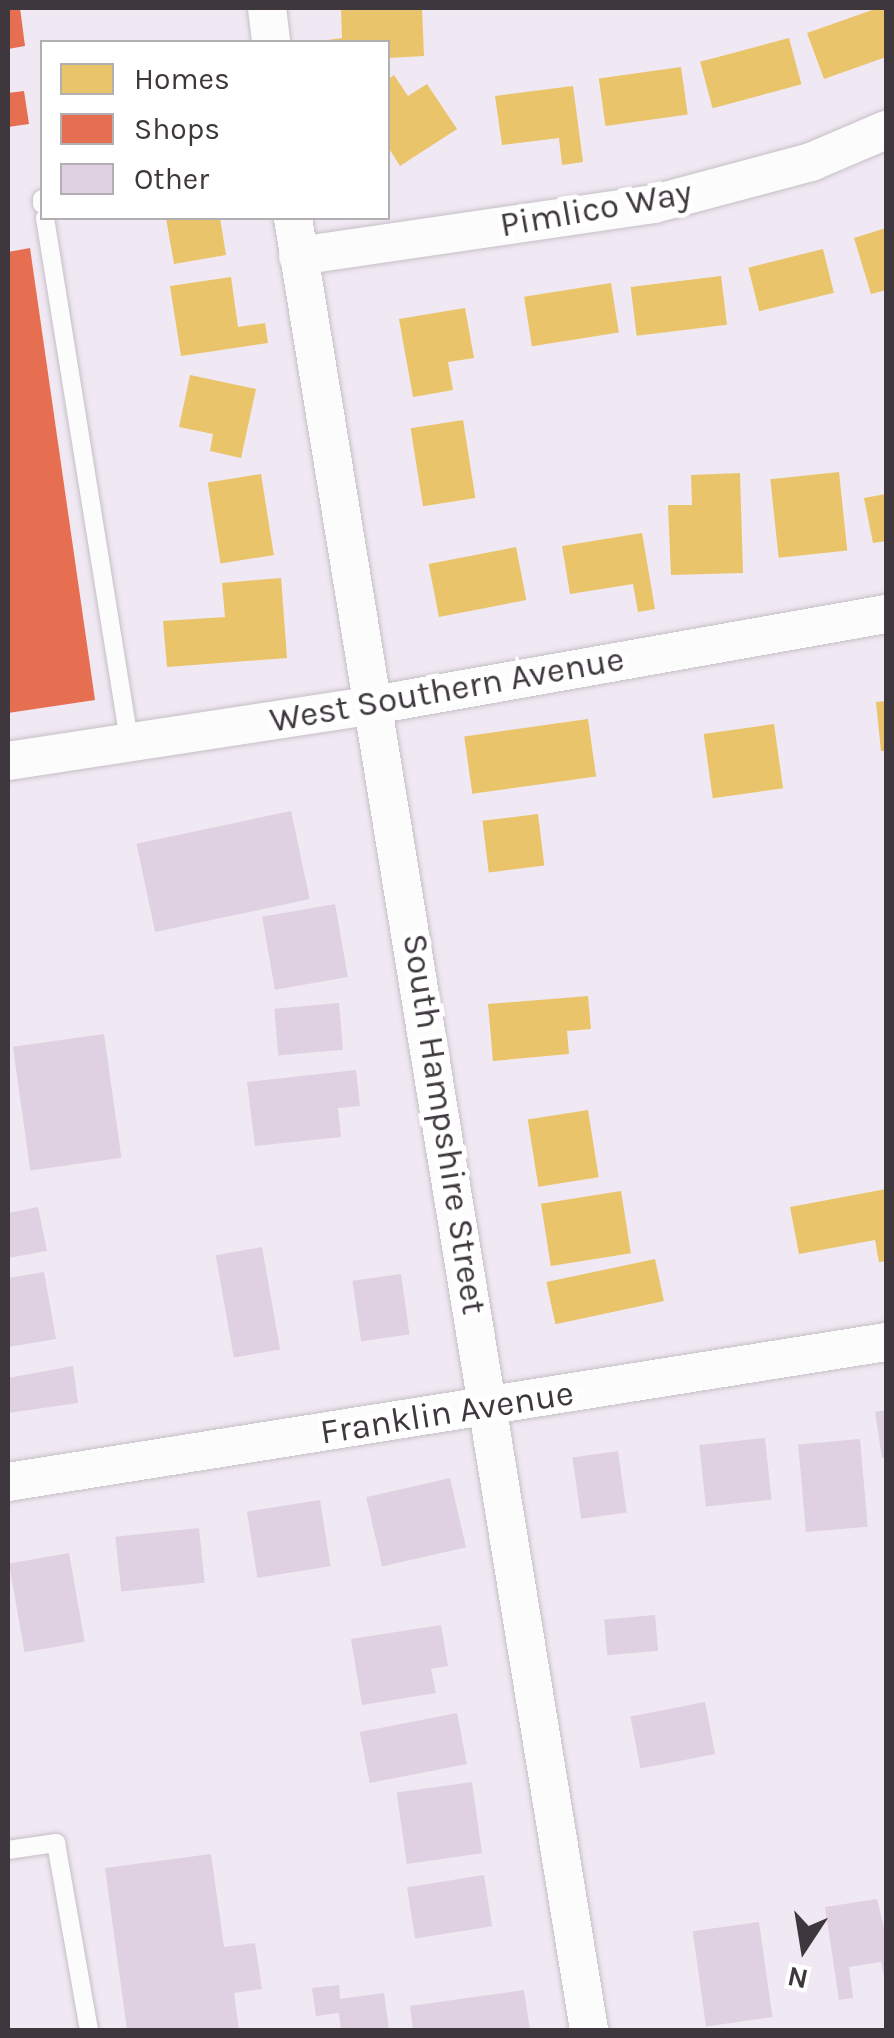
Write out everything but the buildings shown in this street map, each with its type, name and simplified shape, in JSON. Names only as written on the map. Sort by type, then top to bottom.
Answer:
[{"type":"street","points":[[267,8],[271,40]]},
{"type":"street","name":"Pimlico Way","points":[[298,256],[654,204],[811,162],[886,130]]},
{"type":"street","name":"South Hampshire Street","points":[[293,220],[589,2030]]},
{"type":"street","name":"West Southern Avenue","points":[[8,761],[374,705],[886,614]]},
{"type":"street","name":"Franklin Avenue","points":[[8,1482],[886,1342]]},
{"type":"lane","points":[[45,220],[129,740]]},
{"type":"lane","points":[[8,1850],[56,1842],[90,2030]]}]
